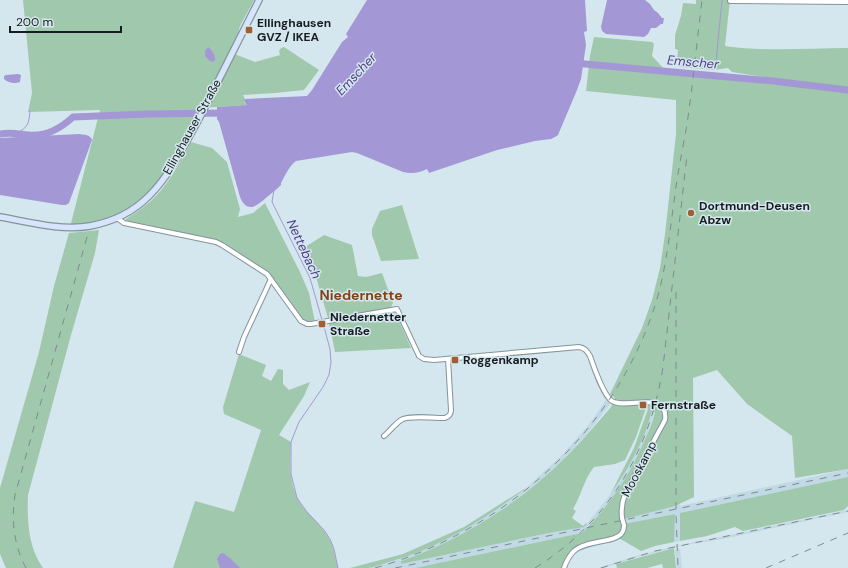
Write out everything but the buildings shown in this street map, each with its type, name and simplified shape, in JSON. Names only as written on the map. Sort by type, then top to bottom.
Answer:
[{"type":"main road","name":"Ellinghauser Straße","points":[[0,217],[70,227],[90,226],[101,224],[134,209],[154,191],[170,169],[195,126],[259,0]]},
{"type":"street","points":[[730,1],[848,2]]},
{"type":"street","points":[[116,218],[124,223],[216,242],[263,271],[271,279],[301,321],[306,324],[327,322],[397,309],[418,356],[429,360],[448,359],[451,412],[449,416],[445,418],[406,418],[399,421],[384,436]]},
{"type":"street","points":[[239,352],[271,279]]},
{"type":"street","name":"Mooskamp","points":[[448,359],[578,347],[584,348],[590,356],[605,392],[612,400],[617,403],[624,404],[650,402],[657,403],[663,407],[665,412],[665,420],[622,501],[621,508],[624,525],[623,531],[617,537],[581,546],[567,559],[564,568]]},
{"type":"shaded area","points":[[606,400],[611,403],[588,433],[569,454],[515,501],[480,525],[438,547],[401,561],[401,564],[584,527],[619,482],[644,436],[654,405],[655,412],[648,433],[638,455],[611,501],[590,525],[680,502],[680,506],[848,469],[848,477],[680,513],[680,541],[674,542],[674,514],[415,568],[368,568],[397,560],[439,543],[478,522],[512,499],[560,457],[587,427]]},
{"type":"shaded area","points":[[848,510],[848,512],[723,539],[686,545],[638,557],[604,568],[598,568],[632,557],[672,547]]},
{"type":"shaded area","points":[[680,549],[682,568],[676,568],[675,550]]},
{"type":"green space","points":[[23,0],[254,0],[240,26],[232,53],[255,62],[280,55],[279,51],[284,47],[319,70],[304,90],[243,95],[245,99],[244,102],[247,105],[201,108],[195,126],[189,127],[186,142],[148,197],[115,219],[70,227],[100,110],[28,112],[32,93]]},
{"type":"green space","points":[[696,0],[730,0],[725,46],[756,49],[848,48],[848,90],[732,72],[728,68],[713,70],[681,67],[677,60],[678,50],[675,49],[675,35],[681,16],[683,3],[696,4]]},
{"type":"green space","points":[[594,37],[652,42],[654,44],[652,56],[667,72],[719,79],[848,91],[848,469],[795,478],[792,436],[747,404],[717,370],[693,378],[694,497],[675,506],[624,519],[624,524],[675,514],[674,542],[641,551],[617,537],[604,540],[581,547],[569,554],[564,562],[563,568],[415,568],[582,533],[617,492],[631,469],[650,428],[655,412],[652,411],[636,453],[610,495],[634,448],[648,409],[646,408],[636,437],[625,460],[615,464],[594,467],[588,477],[573,509],[576,511],[572,518],[583,526],[586,523],[587,524],[584,527],[401,564],[401,561],[447,542],[490,517],[531,488],[568,455],[611,407],[615,398],[610,394],[642,328],[652,300],[660,268],[676,134],[676,100],[586,91]]},
{"type":"green space","points":[[191,142],[212,148],[227,162],[240,209],[238,217],[253,213],[265,203],[309,293],[315,322],[313,324],[301,321],[267,274],[222,245],[147,228],[149,222],[147,226],[125,221],[151,201],[163,188],[178,166]]},
{"type":"green space","points":[[402,205],[419,259],[381,261],[372,235],[372,229],[380,211]]},
{"type":"green space","points":[[99,230],[95,253],[71,335],[28,495],[28,524],[31,542],[43,568],[6,568],[0,554],[0,488],[39,352],[54,286],[69,233]]},
{"type":"green space","points":[[324,235],[352,245],[358,276],[366,277],[382,273],[393,303],[391,307],[394,314],[397,316],[411,348],[335,352],[328,318],[316,277],[302,249]]},
{"type":"green space","points":[[239,354],[266,365],[262,376],[271,381],[278,369],[283,370],[283,384],[289,390],[310,382],[304,396],[279,435],[291,442],[290,463],[294,491],[303,507],[321,527],[330,540],[338,568],[173,568],[195,501],[234,512],[261,430],[224,414],[223,407]]},
{"type":"green space","points":[[848,477],[848,506],[844,510],[743,531],[735,527],[707,536],[680,541],[680,513]]},
{"type":"green space","points":[[524,489],[477,522],[426,549],[373,567],[350,568],[403,554],[464,527]]},
{"type":"green space","points":[[674,548],[676,568],[663,568],[662,564],[647,568],[617,568],[616,564]]},
{"type":"water","points":[[367,0],[585,0],[587,31],[584,32],[586,45],[581,79],[558,135],[551,139],[535,141],[497,150],[429,173],[427,169],[415,173],[403,172],[352,152],[296,161],[289,168],[278,188],[256,205],[249,207],[240,197],[217,119],[217,107],[247,105],[244,101],[245,99],[307,96],[342,42],[348,37],[346,34]]},
{"type":"water","points":[[607,0],[645,0],[662,18],[664,18],[663,24],[656,28],[651,28],[648,34],[644,37],[606,34],[602,31],[601,27]]},
{"type":"water","points":[[208,47],[215,57],[213,62],[205,56],[205,51]]},
{"type":"water","points":[[6,75],[21,75],[20,82],[12,83],[4,79],[4,76]]},
{"type":"water","points":[[79,134],[88,136],[92,140],[69,203],[62,205],[0,195],[0,138]]},
{"type":"water","points":[[223,553],[240,568],[220,568],[217,559],[220,554]]},
{"type":"waterway","points":[[716,62],[722,0]]},
{"type":"waterway","name":"Emscher","points":[[574,63],[773,81],[848,90]]},
{"type":"waterway","points":[[17,133],[24,129],[27,125],[30,111]]},
{"type":"waterway","name":"Emscher","points":[[0,134],[11,133],[41,135],[58,128],[73,117],[226,113]]},
{"type":"waterway","name":"Nettebach","points":[[274,190],[272,202],[310,278],[322,320]]},
{"type":"waterway","name":"Nettebach","points":[[323,323],[330,349],[331,362],[329,375],[323,387],[299,422],[291,442],[291,474],[297,498],[330,539],[338,568]]},
{"type":"railway","points":[[375,568],[423,551],[468,529],[511,501],[550,469],[585,432],[615,391],[639,347],[661,284],[667,255],[677,180],[687,124],[702,0]]},
{"type":"railway","points":[[535,568],[561,550],[584,529],[604,507],[622,482],[636,456],[648,428],[657,398],[663,367],[687,155]]},
{"type":"railway","points":[[26,568],[14,533],[13,514],[15,495],[87,237]]},
{"type":"railway","points":[[676,292],[676,514],[678,568]]},
{"type":"railway","points":[[395,568],[848,473]]},
{"type":"railway","points":[[601,568],[655,551],[848,511]]},
{"type":"railway","points":[[766,568],[848,533]]},
{"type":"place","name":"Ellinghausen GVZ / IKEA","points":[[249,30]]},
{"type":"place","name":"Dortmund-Deusen Abzw","points":[[691,213]]},
{"type":"place","name":"Niedernetter Straße","points":[[322,324]]},
{"type":"place","name":"Roggenkamp","points":[[455,360]]},
{"type":"place","name":"Fernstraße","points":[[643,405]]},
{"type":"district","name":"Niedernette","points":[[361,295]]}]
